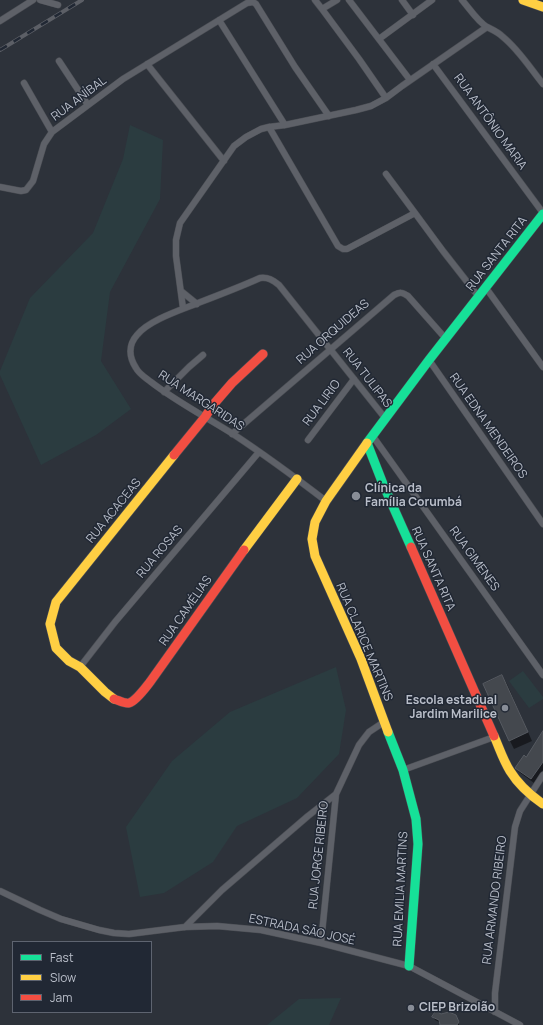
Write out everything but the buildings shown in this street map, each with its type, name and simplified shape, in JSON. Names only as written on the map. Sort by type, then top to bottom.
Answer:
[{"type":"street","points":[[0,21],[33,0]]},
{"type":"street","points":[[40,0],[58,5]]},
{"type":"street","points":[[315,0],[386,98]]},
{"type":"street","points":[[322,8],[337,0]]},
{"type":"street","points":[[349,0],[410,80]]},
{"type":"street","points":[[402,0],[413,15]]},
{"type":"street","points":[[379,39],[432,0]]},
{"type":"street","points":[[462,0],[487,27],[495,30],[509,42],[543,84]]},
{"type":"street","points":[[523,0],[543,7]]},
{"type":"street","name":"RUA ANÍBAL","points":[[52,132],[118,82],[247,3],[252,2],[256,4],[295,67],[329,116]]},
{"type":"street","points":[[219,20],[285,125]]},
{"type":"street","points":[[183,308],[176,256],[176,240],[180,223],[234,146],[246,137],[269,126],[285,125],[371,106],[386,98],[487,27]]},
{"type":"street","points":[[59,61],[88,105]]},
{"type":"street","points":[[148,64],[224,161]]},
{"type":"street","name":"RUA ANTÔNIO MARIA","points":[[433,64],[543,214]]},
{"type":"street","points":[[0,186],[21,191],[26,190],[30,186],[33,181],[44,144],[52,132],[24,83]]},
{"type":"street","points":[[269,126],[338,246],[343,249],[347,249],[415,213]]},
{"type":"street","points":[[386,174],[479,297]]},
{"type":"street","name":"RUA SANTA RITA","points":[[543,214],[367,443],[386,491],[509,770],[522,787],[543,804]]},
{"type":"street","name":"RUA MARGARIDAS","points":[[270,279],[260,278],[197,304],[183,308],[162,318],[144,328],[136,335],[130,352],[134,364],[140,373],[164,392],[259,452],[297,478],[326,501]]},
{"type":"street","name":"RUA TULIPAS","points":[[270,279],[279,285],[385,418]]},
{"type":"street","points":[[486,288],[543,367]]},
{"type":"street","points":[[181,291],[197,304]]},
{"type":"street","name":"RUA ORQUIDEAS","points":[[232,434],[399,292],[403,292],[408,296],[446,340]]},
{"type":"street","points":[[205,417],[232,383],[263,354]]},
{"type":"street","points":[[164,392],[189,366],[204,355]]},
{"type":"street","name":"RUA EDNA MENDEIROS","points":[[430,360],[543,524]]},
{"type":"street","name":"RUA LIRIO","points":[[308,440],[354,379]]},
{"type":"street","name":"RUA ACACEAS","points":[[80,667],[69,661],[60,653],[54,642],[50,624],[56,602],[205,417]]},
{"type":"street","name":"RUA GIMENES","points":[[372,435],[543,675]]},
{"type":"street","name":"RUA CLARICE MARTINS","points":[[367,443],[326,501],[316,522],[312,539],[315,556],[361,659],[384,722]]},
{"type":"street","name":"RUA ROSAS","points":[[80,667],[115,622],[259,452]]},
{"type":"street","name":"RUA CAMÉLIAS","points":[[80,667],[112,698],[129,704],[134,700],[150,682],[238,557],[297,478]]},
{"type":"street","points":[[186,927],[222,890],[308,816],[336,794],[359,745],[369,732],[384,722]]},
{"type":"street","name":"RUA EMILIA MARTINS","points":[[384,722],[403,770],[416,819],[418,844],[409,966]]},
{"type":"street","points":[[403,770],[494,736]]},
{"type":"street","name":"RUA ARMANDO RIBEIRO","points":[[495,1012],[495,993],[515,827],[520,811],[543,775]]},
{"type":"street","name":"RUA JORGE RIBEIRO","points":[[321,943],[336,794]]},
{"type":"street","name":"ESTRADA SÃO JOSÉ","points":[[0,892],[61,919],[114,933],[129,934],[186,927],[217,926],[261,930],[321,943],[409,966],[520,1025]]},
{"type":"shaded area","points":[[130,125],[163,140],[160,199],[110,292],[101,361],[131,409],[96,435],[41,465],[0,375],[0,371],[30,298],[93,233],[123,159]]},
{"type":"shaded area","points":[[336,667],[346,710],[339,754],[297,798],[237,826],[213,862],[164,893],[140,897],[126,827],[172,761],[230,712]]},
{"type":"shaded area","points":[[523,671],[543,697],[543,699],[529,708],[509,681]]},
{"type":"shaded area","points":[[341,998],[329,1025],[267,1025],[299,999]]},
{"type":"railway","points":[[0,50],[82,0]]},
{"type":"traffic: fast","points":[[411,547],[383,484],[367,443],[429,360],[543,214]]},
{"type":"traffic: fast","points":[[388,732],[403,770],[416,819],[418,844],[409,966]]},
{"type":"traffic: slow","points":[[523,0],[543,7]]},
{"type":"traffic: slow","points":[[367,443],[326,501],[315,522],[312,539],[315,556],[361,659],[388,732]]},
{"type":"traffic: slow","points":[[114,699],[80,667],[69,661],[56,648],[50,624],[56,602],[174,455]]},
{"type":"traffic: slow","points":[[244,550],[297,479]]},
{"type":"traffic: slow","points":[[494,736],[505,762],[513,776],[533,797],[543,804]]},
{"type":"traffic: jam","points":[[174,455],[232,383],[263,354]]},
{"type":"traffic: jam","points":[[411,547],[494,736]]},
{"type":"traffic: jam","points":[[114,699],[129,703],[141,694],[244,550]]},
{"type":"place","name":"Clínica da Família Corumbá","points":[[356,496]]},
{"type":"place","name":"Escola estadual Jardim Marilice","points":[[505,708]]},
{"type":"place","name":"CIEP Brizolão","points":[[411,1008]]}]
